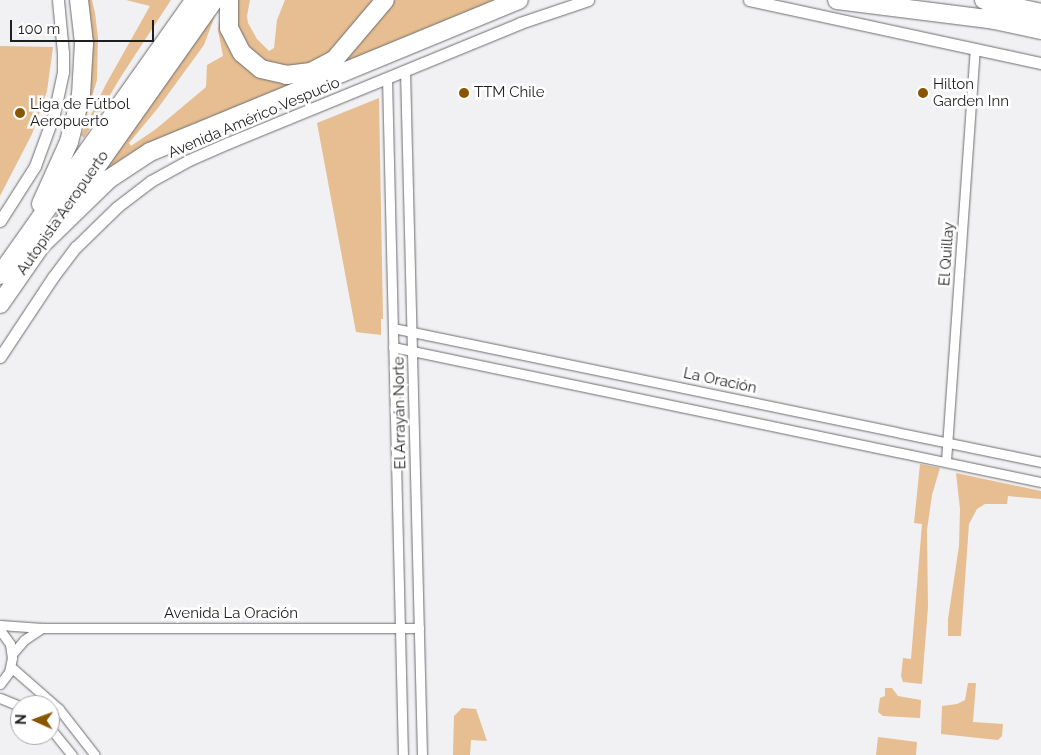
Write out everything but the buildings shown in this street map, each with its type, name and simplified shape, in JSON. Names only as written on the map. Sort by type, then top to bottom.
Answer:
[{"type":"highway","points":[[35,240],[77,111],[84,61],[80,0]]},
{"type":"highway","name":"Autopista Aeropuerto","points":[[0,304],[35,240],[195,0]]},
{"type":"highway","name":"Autopista Aeropuerto","points":[[0,276],[35,240],[214,0]]},
{"type":"highway","points":[[229,0],[229,28],[242,53],[261,69],[286,75],[311,72],[335,59],[384,0]]},
{"type":"highway","points":[[35,240],[109,179],[150,152],[519,0]]},
{"type":"highway","points":[[837,0],[996,20]]},
{"type":"highway","points":[[906,0],[1041,30]]},
{"type":"highway","points":[[984,0],[1041,13]]},
{"type":"street","points":[[0,221],[35,166],[54,114],[60,86],[63,53],[58,0]]},
{"type":"street","name":"Avenida Américo Vespucio","points":[[0,357],[70,254],[100,222],[134,193],[170,170],[208,151],[541,14],[588,0]]},
{"type":"street","points":[[750,0],[1041,63]]},
{"type":"street","name":"El Quillay","points":[[946,461],[975,48]]},
{"type":"street","name":"El Arrayán Norte","points":[[405,70],[422,755]]},
{"type":"street","name":"El Arrayán Norte","points":[[387,78],[403,755]]},
{"type":"street","name":"La Oración","points":[[393,328],[1041,462]]},
{"type":"street","points":[[393,347],[1041,482]]},
{"type":"street","name":"Avenida La Oración","points":[[0,625],[42,628],[419,628]]},
{"type":"street","points":[[12,654],[27,637],[42,628]]},
{"type":"street","points":[[0,630],[8,641],[12,654],[11,668],[0,684]]},
{"type":"street","points":[[11,668],[59,709],[95,755]]},
{"type":"street","points":[[60,740],[72,755]]},
{"type":"shaded area","points":[[84,0],[92,0],[95,13],[98,38],[97,80],[83,126],[77,130]]},
{"type":"shaded area","points":[[126,0],[171,0],[84,138],[81,135],[106,84],[150,6]]},
{"type":"shaded area","points":[[235,0],[250,0],[247,16],[248,23],[257,39],[269,51],[274,48],[277,20],[285,0],[377,0],[327,57],[295,69],[267,63],[250,50],[237,26]]},
{"type":"shaded area","points":[[389,0],[512,0],[346,66],[342,59]]},
{"type":"shaded area","points":[[220,2],[204,45],[158,108],[129,143],[131,146],[156,129],[206,87],[207,65],[223,56],[218,30],[219,21],[223,16],[228,35],[287,79],[290,86],[151,143],[129,154],[102,173]]},
{"type":"shaded area","name":"Liga de Fútbol Aeropuerto","points":[[0,46],[53,47],[47,91],[32,134],[0,196]]},
{"type":"shaded area","points":[[379,98],[383,319],[381,319],[381,335],[356,332],[317,123]]},
{"type":"shaded area","points":[[920,464],[940,468],[932,495],[927,530],[928,607],[922,684],[903,682],[901,676],[903,658],[911,659],[922,524],[914,523]]},
{"type":"shaded area","points":[[956,473],[1041,491],[1041,499],[1008,496],[1007,504],[985,504],[977,509],[969,524],[961,636],[948,636],[948,619],[959,546],[960,509]]},
{"type":"shaded area","points":[[968,683],[976,683],[973,722],[1003,724],[1002,736],[998,740],[941,734],[942,706],[957,704],[965,700]]},
{"type":"shaded area","points":[[885,688],[892,688],[898,696],[921,700],[920,718],[883,716],[878,712],[880,698],[885,696]]},
{"type":"shaded area","points":[[462,708],[476,709],[487,741],[471,740],[470,755],[453,755],[454,716]]},
{"type":"shaded area","points":[[878,737],[917,742],[916,755],[876,755]]},
{"type":"place","name":"TTM Chile","points":[[464,93]]},
{"type":"place","name":"Hilton Garden Inn","points":[[923,93]]},
{"type":"place","name":"Liga de Fútbol Aeropuerto","points":[[20,113]]}]
